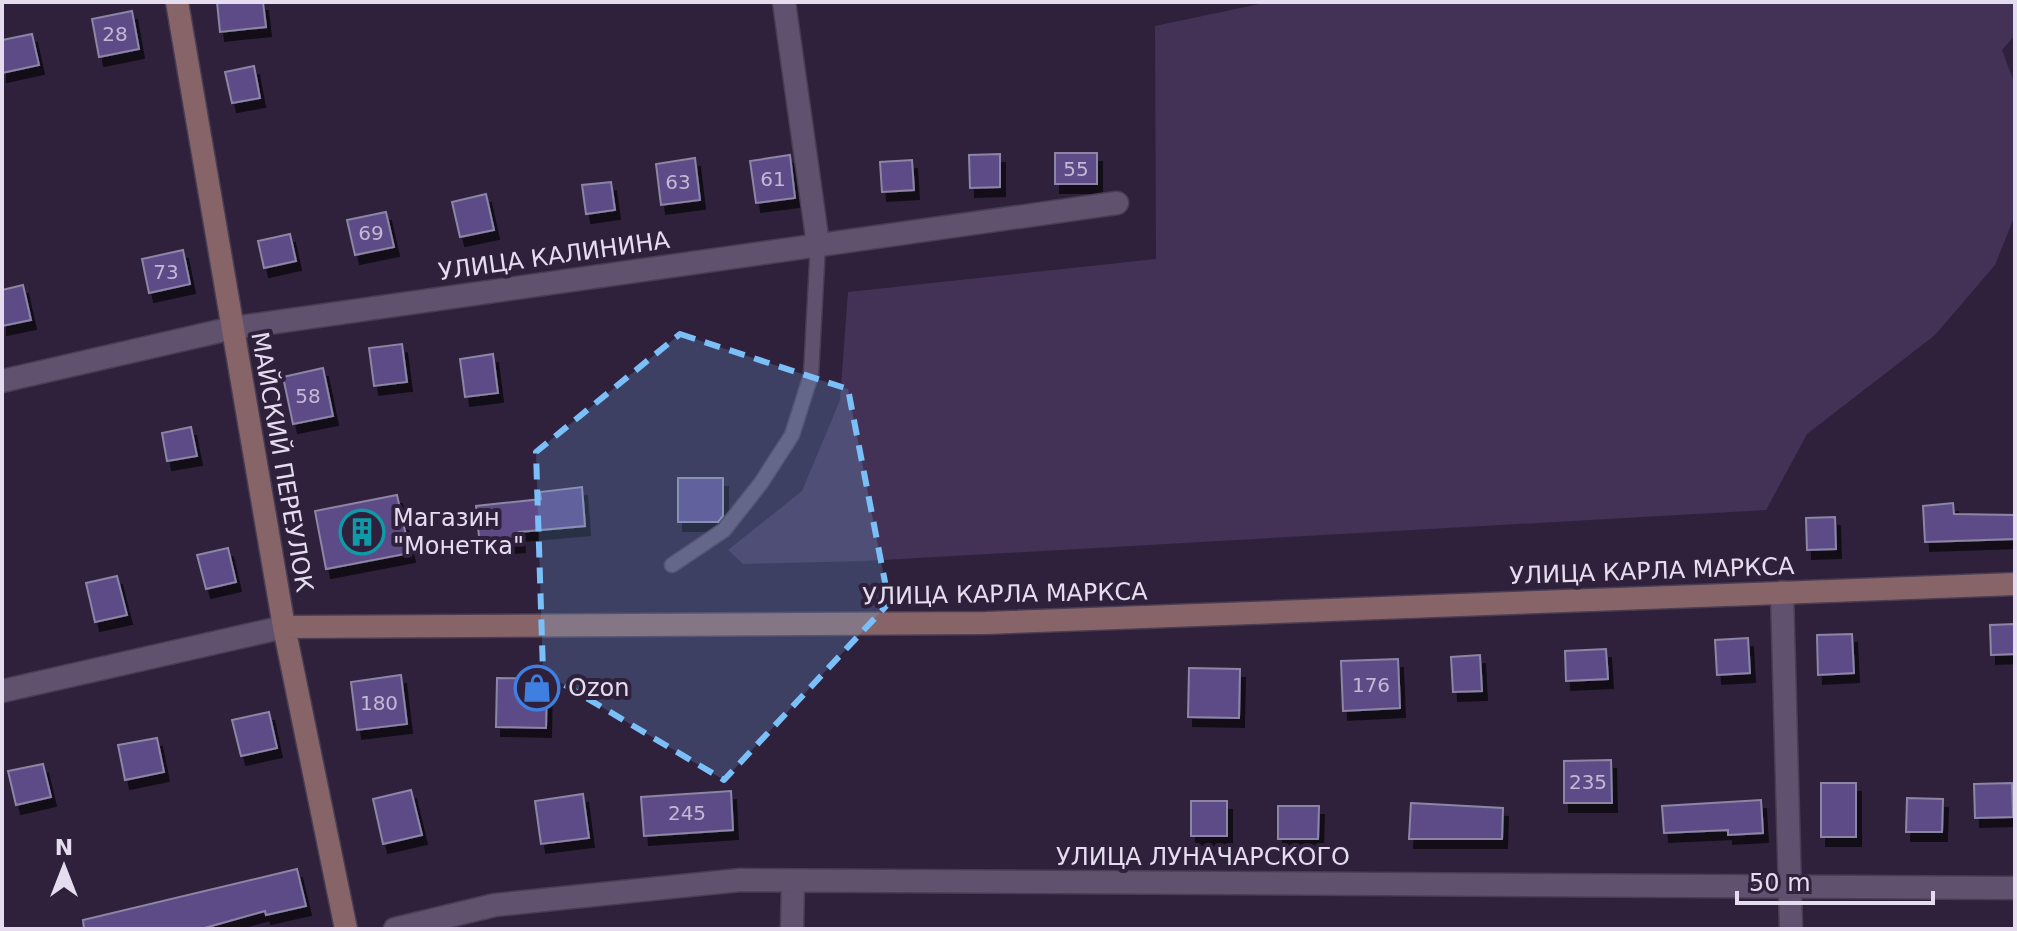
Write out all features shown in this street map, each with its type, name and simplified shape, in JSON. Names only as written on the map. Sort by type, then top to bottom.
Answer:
[{"type":"main road","name":"МАЙСКИЙ ПЕРЕУЛОК","points":[[177,2],[284,627],[346,929]]},
{"type":"main road","name":"УЛИЦА КАРЛА МАРКСА","points":[[284,627],[986,623],[2015,584]]},
{"type":"street","points":[[784,2],[818,244]]},
{"type":"street","name":"УЛИЦА КАЛИНИНА","points":[[2,381],[233,328],[1117,203]]},
{"type":"street","points":[[1782,592],[1787,884],[1791,929]]},
{"type":"street","name":"УЛИЦА КАРЛА МАРКСА","points":[[2,691],[284,627]]},
{"type":"street","name":"УЛИЦА ЛУНАЧАРСКОГО","points":[[395,929],[495,905],[740,880],[1634,886],[1787,884],[2015,888]]},
{"type":"street","points":[[792,929],[793,881]]},
{"type":"lane","points":[[672,565],[724,530],[761,483],[792,435],[811,375],[818,244]]},
{"type":"highlighted area","points":[[680,334],[848,389],[889,603],[724,780],[543,672],[536,452]]},
{"type":"shaded area","points":[[1269,2],[2015,2],[2015,35],[2002,50],[2015,85],[2015,215],[1995,265],[1935,335],[1807,434],[1766,510],[865,561],[743,564],[728,550],[802,491],[840,400],[848,292],[1156,259],[1155,26]]},
{"type":"building","points":[[217,2],[263,2],[266,27],[220,32]]},
{"type":"building","points":[[132,11],[139,49],[99,57],[92,19]]},
{"type":"building","points":[[32,34],[39,65],[2,73],[2,40]]},
{"type":"building","points":[[254,66],[260,98],[232,103],[225,72]]},
{"type":"building","points":[[1055,153],[1097,153],[1097,184],[1055,184]]},
{"type":"building","points":[[1000,154],[1000,187],[970,188],[969,155]]},
{"type":"building","points":[[790,155],[795,198],[756,203],[750,161]]},
{"type":"building","points":[[695,158],[700,200],[661,205],[656,164]]},
{"type":"building","points":[[912,160],[914,190],[882,192],[880,162]]},
{"type":"building","points":[[611,182],[615,210],[586,214],[582,185]]},
{"type":"building","points":[[486,194],[494,230],[460,237],[452,202]]},
{"type":"building","points":[[386,212],[394,247],[355,255],[347,220]]},
{"type":"building","points":[[290,234],[296,261],[264,268],[258,241]]},
{"type":"building","points":[[183,250],[190,284],[149,293],[142,259]]},
{"type":"building","points":[[23,285],[31,320],[2,326],[2,290]]},
{"type":"building","points":[[402,344],[407,382],[374,386],[369,348]]},
{"type":"building","points":[[493,354],[498,393],[465,397],[460,359]]},
{"type":"building","points":[[323,368],[333,416],[293,424],[283,377]]},
{"type":"building","points":[[191,427],[197,456],[167,461],[162,433]]},
{"type":"building","points":[[678,478],[723,478],[723,516],[718,522],[678,522]]},
{"type":"building","points":[[582,487],[585,526],[519,532],[520,543],[480,547],[476,506],[541,499],[540,492]]},
{"type":"building","name":"Магазин \"Монетка\"","points":[[397,495],[410,553],[326,569],[315,511]]},
{"type":"building","points":[[1953,503],[1954,514],[2015,515],[2015,539],[1925,542],[1923,506]]},
{"type":"building","points":[[1835,517],[1836,549],[1807,550],[1806,518]]},
{"type":"building","points":[[228,548],[236,582],[206,589],[197,555]]},
{"type":"building","points":[[117,576],[127,615],[95,622],[86,583]]},
{"type":"building","points":[[2015,624],[2015,654],[1991,655],[1990,625]]},
{"type":"building","points":[[1852,634],[1854,673],[1818,675],[1817,635]]},
{"type":"building","points":[[1748,638],[1750,673],[1717,675],[1715,640]]},
{"type":"building","points":[[1606,649],[1608,679],[1566,681],[1565,651]]},
{"type":"building","points":[[1480,655],[1482,691],[1453,692],[1451,657]]},
{"type":"building","points":[[1398,659],[1400,708],[1343,711],[1341,661]]},
{"type":"building","points":[[1189,668],[1240,669],[1239,718],[1188,717]]},
{"type":"building","points":[[401,675],[407,724],[357,730],[351,682]]},
{"type":"building","points":[[497,678],[547,679],[546,728],[496,727]]},
{"type":"building","points":[[269,712],[277,748],[241,756],[232,720]]},
{"type":"building","points":[[157,738],[164,772],[125,780],[118,745]]},
{"type":"building","points":[[1611,760],[1612,803],[1564,803],[1564,761]]},
{"type":"building","points":[[43,764],[51,797],[16,805],[8,771]]},
{"type":"building","points":[[1821,783],[1856,783],[1856,837],[1821,837]]},
{"type":"building","points":[[2012,783],[2013,817],[1975,818],[1974,784]]},
{"type":"building","points":[[411,790],[422,835],[383,844],[373,799]]},
{"type":"building","points":[[731,791],[733,830],[644,836],[641,797]]},
{"type":"building","points":[[583,794],[589,838],[541,844],[535,801]]},
{"type":"building","points":[[1907,798],[1943,799],[1942,832],[1906,832]]},
{"type":"building","points":[[1761,800],[1763,833],[1728,835],[1728,830],[1664,833],[1662,806]]},
{"type":"building","points":[[1191,801],[1227,801],[1227,836],[1191,836]]},
{"type":"building","points":[[1411,803],[1503,808],[1502,839],[1409,839]]},
{"type":"building","points":[[1278,806],[1319,806],[1318,839],[1278,839]]},
{"type":"building","points":[[297,869],[306,906],[266,915],[265,911],[201,929],[84,929],[83,920]]},
{"type":"place","name":"Магазин \"Монетка\"","points":[[362,532]]},
{"type":"place","name":"Ozon","points":[[537,688]]}]
